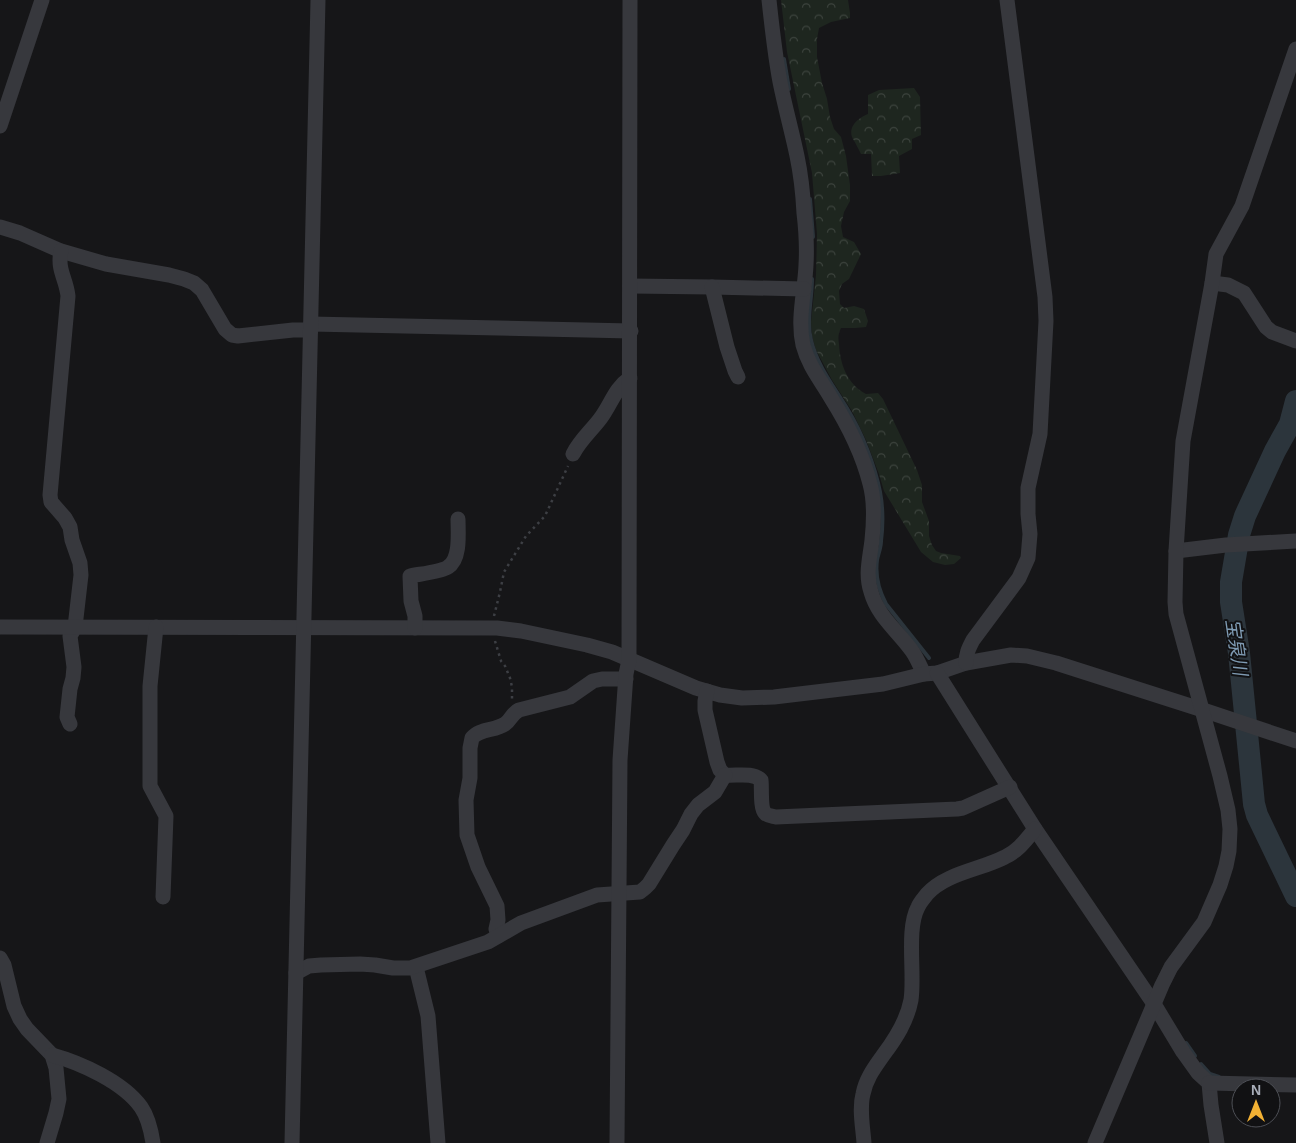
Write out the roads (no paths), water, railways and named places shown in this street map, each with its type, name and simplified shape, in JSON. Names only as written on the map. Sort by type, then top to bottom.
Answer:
[{"type":"street","points":[[0,126],[42,0]]},
{"type":"street","points":[[292,1143],[318,0]]},
{"type":"street","points":[[617,1143],[620,760],[629,660],[631,331],[630,0]]},
{"type":"street","points":[[769,0],[777,64],[802,187],[807,242],[801,318],[803,343],[810,364],[854,439],[872,490],[874,528],[868,561],[870,591],[879,612],[931,673],[1010,787],[1035,829],[1154,1004],[1182,1052],[1208,1083],[1217,1143]]},
{"type":"street","points":[[966,663],[967,650],[1019,578],[1028,558],[1030,534],[1028,488],[1040,434],[1046,321],[1045,297],[1007,0]]},
{"type":"street","points":[[1095,1143],[1171,967],[1204,922],[1220,885],[1229,851],[1230,829],[1228,810],[1174,602],[1183,440],[1216,254],[1242,206],[1296,49]]},
{"type":"street","points":[[0,227],[20,233],[62,251],[106,264],[169,275],[194,283],[202,290],[225,329],[232,335],[238,336],[311,327],[631,331]]},
{"type":"street","points":[[62,251],[60,269],[68,296],[50,495],[51,502],[70,527],[72,540],[80,563],[81,575],[75,628],[70,636],[74,667],[67,717],[70,724]]},
{"type":"street","points":[[1212,283],[1228,285],[1244,294],[1272,332],[1296,341]]},
{"type":"street","points":[[630,286],[804,289]]},
{"type":"street","points":[[712,287],[727,347],[734,371],[738,377]]},
{"type":"street","points":[[573,454],[578,445],[601,419],[622,384],[630,378]]},
{"type":"street","points":[[415,628],[410,576],[447,568],[452,564],[458,549],[458,519]]},
{"type":"street","points":[[1176,550],[1296,541]]},
{"type":"street","points":[[0,627],[494,628],[521,631],[587,644],[612,652],[696,688],[720,695],[742,698],[774,697],[882,684],[966,663],[1011,655],[1026,656],[1056,663],[1296,741]]},
{"type":"street","points":[[156,627],[150,686],[150,786],[166,816],[163,897]]},
{"type":"street","points":[[498,936],[496,929],[498,920],[497,906],[478,867],[467,835],[466,800],[470,778],[472,738],[478,732],[503,726],[519,710],[570,697],[593,681],[626,679]]},
{"type":"street","points":[[707,691],[705,710],[720,770],[726,774],[750,775],[761,780],[762,809],[765,813],[776,816],[957,810],[1010,787]]},
{"type":"street","points":[[296,973],[309,966],[321,965],[375,965],[402,969],[416,967],[488,942],[521,923],[597,894],[640,892],[649,884],[684,830],[691,814],[698,805],[715,792],[726,774]]},
{"type":"street","points":[[864,1143],[862,1096],[864,1089],[873,1069],[902,1027],[910,1002],[914,918],[918,907],[928,894],[945,880],[1007,857],[1018,849],[1035,829]]},
{"type":"street","points":[[0,958],[4,965],[14,1006],[20,1019],[52,1056],[56,1068],[59,1098],[47,1143]]},
{"type":"street","points":[[416,967],[428,1016],[438,1143]]},
{"type":"street","points":[[52,1056],[69,1060],[92,1071],[110,1080],[128,1094],[141,1106],[148,1120],[153,1143]]},
{"type":"street","points":[[1208,1083],[1296,1084]]},
{"type":"waterway","points":[[784,59],[789,89]]},
{"type":"waterway","points":[[810,199],[813,237]]},
{"type":"waterway","points":[[812,279],[809,325],[814,350],[817,359],[863,439],[878,482],[882,510],[882,529],[881,546],[877,560],[877,577],[881,594],[886,604],[929,658]]},
{"type":"waterway","name":"宝泉川","points":[[1296,401],[1290,424],[1275,451],[1245,516],[1239,535],[1231,582],[1231,602],[1239,653],[1254,804],[1257,815],[1296,896]]},
{"type":"waterway","points":[[1186,1043],[1195,1056]]},
{"type":"waterway","points":[[1201,1064],[1210,1074],[1219,1077]]}]
